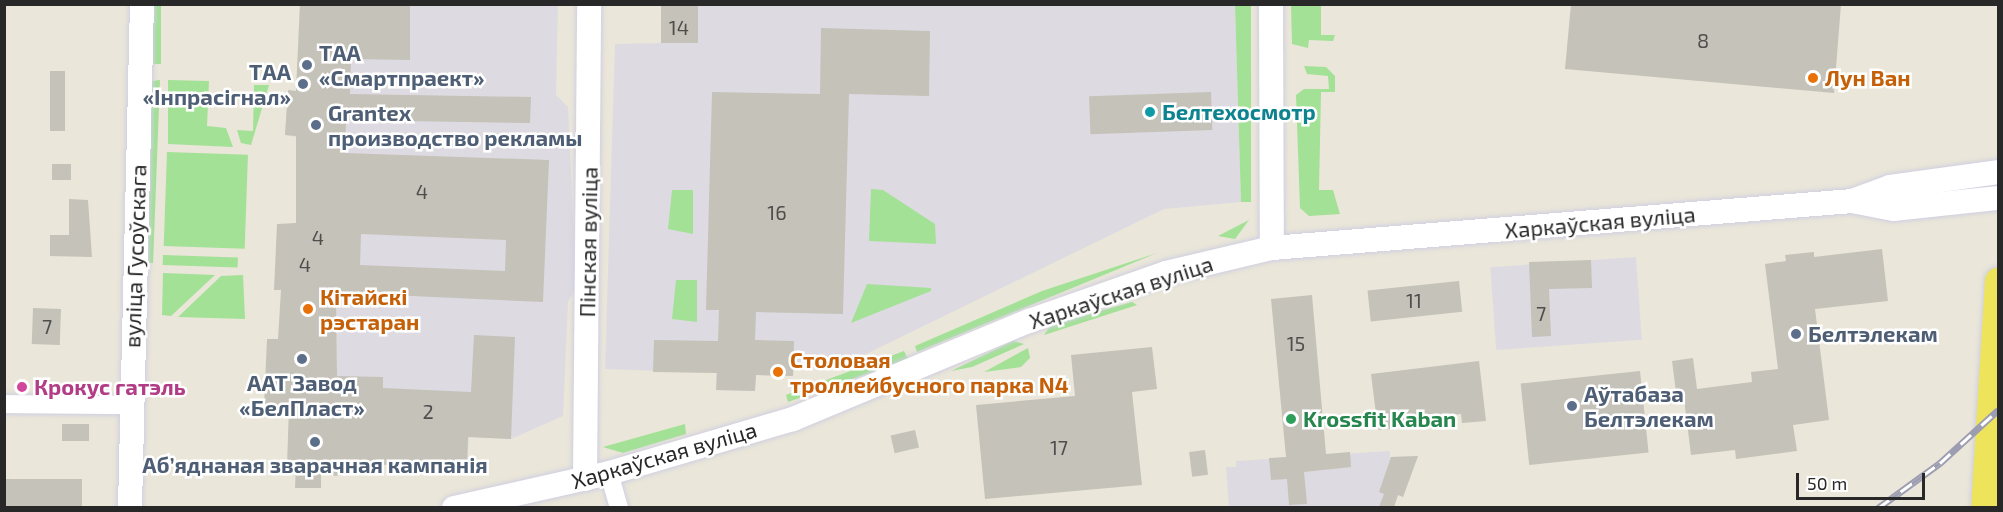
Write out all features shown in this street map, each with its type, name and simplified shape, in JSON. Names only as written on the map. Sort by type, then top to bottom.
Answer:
[{"type":"main road","name":"вуліца Гусоўскага","points":[[130,507],[142,4]]},
{"type":"main road","name":"Пінская вуліца","points":[[585,479],[589,4]]},
{"type":"main road","points":[[1271,4],[1272,248]]},
{"type":"main road","name":"Харкаўская вуліца","points":[[454,507],[609,473],[793,418],[1029,321],[1166,273],[1272,248],[1852,201],[1890,187],[1998,172]]},
{"type":"main road","name":"Харкаўская вуліца","points":[[1852,201],[1893,209],[1998,198]]},
{"type":"main road","points":[[1984,507],[1998,280]]},
{"type":"street","points":[[4,404],[131,405]]},
{"type":"street","points":[[609,473],[619,507]]},
{"type":"shaded area","points":[[300,5],[558,5],[556,95],[568,107],[576,286],[568,302],[563,416],[511,439],[469,437],[467,468],[341,463],[346,376],[337,376],[335,246],[322,225],[296,223],[296,137],[285,135],[288,90],[296,91]]},
{"type":"shaded area","points":[[661,5],[1235,5],[1241,202],[1164,209],[866,354],[794,365],[793,376],[756,375],[755,391],[716,390],[716,373],[605,369],[615,44],[661,43]]},
{"type":"shaded area","points":[[1636,257],[1642,340],[1496,350],[1490,267]]},
{"type":"shaded area","points":[[1390,451],[1390,457],[1418,456],[1403,497],[1398,495],[1394,507],[1229,507],[1226,467],[1236,467],[1236,461]]},
{"type":"green space","points":[[153,5],[161,5],[161,64],[153,64]]},
{"type":"green space","points":[[1235,5],[1251,5],[1251,202],[1241,202]]},
{"type":"green space","points":[[1291,5],[1321,5],[1321,35],[1335,35],[1333,41],[1309,40],[1308,48],[1292,44]]},
{"type":"green space","points":[[1304,66],[1326,67],[1335,76],[1335,92],[1321,92],[1319,190],[1333,190],[1340,214],[1309,216],[1300,208],[1296,95],[1304,89],[1329,89],[1328,76],[1307,74]]},
{"type":"green space","points":[[160,80],[153,263],[148,263],[152,81]]},
{"type":"green space","points":[[168,80],[209,81],[207,126],[226,128],[233,147],[168,144]]},
{"type":"green space","points":[[254,85],[269,85],[251,145],[241,143],[237,130],[253,131]]},
{"type":"green space","points":[[167,152],[248,155],[245,249],[164,246]]},
{"type":"green space","points":[[871,189],[883,190],[935,224],[936,244],[869,241]]},
{"type":"green space","points":[[672,190],[693,190],[693,234],[668,229]]},
{"type":"green space","points":[[1249,220],[1235,239],[1218,236]]},
{"type":"green space","points":[[1157,253],[917,352],[915,346],[1042,291]]},
{"type":"green space","points":[[163,255],[238,258],[238,268],[163,265]]},
{"type":"green space","points":[[163,273],[215,275],[171,316],[162,315]]},
{"type":"green space","points":[[243,275],[245,319],[178,317],[221,276]]},
{"type":"green space","points":[[676,280],[697,280],[697,322],[672,319]]},
{"type":"green space","points":[[867,284],[931,288],[931,291],[851,323]]},
{"type":"green space","points":[[1132,302],[1137,305],[1044,335],[1051,325]]},
{"type":"green space","points":[[1013,341],[1024,344],[972,367],[951,371]]},
{"type":"green space","points":[[1028,348],[1030,358],[1021,367],[984,372]]},
{"type":"green space","points":[[904,351],[908,359],[788,402],[786,395]]},
{"type":"green space","points":[[685,424],[686,434],[623,453],[603,447]]},
{"type":"building","points":[[300,4],[410,4],[410,60],[351,59],[350,94],[531,97],[530,123],[346,120],[345,153],[549,160],[543,302],[347,293],[336,298],[337,376],[383,377],[383,388],[471,392],[474,335],[515,337],[511,439],[468,437],[467,468],[341,463],[341,476],[321,475],[321,488],[295,488],[296,466],[287,465],[289,407],[264,406],[267,339],[278,339],[281,290],[274,290],[277,224],[296,223],[296,136],[285,135],[288,90],[296,91]],"holes":[[[361,234],[506,240],[505,271],[360,265]]]},
{"type":"building","points":[[661,4],[698,4],[698,43],[661,43]]},
{"type":"building","points":[[1571,4],[1841,4],[1834,93],[1565,69]]},
{"type":"building","points":[[821,28],[930,31],[929,96],[849,94],[843,314],[756,312],[755,340],[794,341],[793,376],[756,375],[755,391],[716,390],[717,373],[653,372],[654,340],[718,341],[719,310],[706,310],[712,92],[820,94]]},
{"type":"building","points":[[50,71],[65,71],[65,131],[50,131]]},
{"type":"building","name":"Белтехосмотр","points":[[1211,92],[1212,130],[1090,134],[1089,96]]},
{"type":"building","points":[[52,164],[71,164],[71,180],[52,180]]},
{"type":"building","points":[[69,199],[88,200],[92,257],[50,256],[50,235],[69,235]]},
{"type":"building","name":"Белтэлекам","points":[[1882,249],[1888,301],[1815,309],[1829,420],[1793,425],[1797,451],[1736,459],[1735,450],[1691,455],[1684,399],[1677,400],[1672,361],[1693,358],[1697,389],[1752,382],[1751,372],[1778,369],[1765,264],[1786,261],[1785,255],[1814,252],[1814,257]]},
{"type":"building","points":[[1591,260],[1592,288],[1549,289],[1551,336],[1532,337],[1529,262]]},
{"type":"building","points":[[1459,281],[1462,312],[1371,321],[1368,291]]},
{"type":"building","points":[[1312,295],[1326,454],[1350,452],[1351,467],[1304,472],[1307,504],[1289,505],[1287,479],[1271,480],[1269,458],[1286,457],[1271,299]]},
{"type":"building","points":[[33,308],[61,309],[60,345],[32,344]]},
{"type":"building","points":[[1152,347],[1157,389],[1132,392],[1142,485],[985,499],[976,405],[1075,396],[1071,355]]},
{"type":"building","points":[[1479,361],[1486,421],[1462,423],[1461,414],[1400,421],[1401,428],[1378,430],[1371,374]]},
{"type":"building","points":[[1640,371],[1649,453],[1529,465],[1521,384]]},
{"type":"building","points":[[62,424],[89,424],[89,441],[62,441]]},
{"type":"building","points":[[915,430],[919,448],[895,453],[891,436]]},
{"type":"building","points":[[1205,450],[1208,475],[1192,477],[1189,452]]},
{"type":"building","points":[[1418,456],[1403,497],[1398,495],[1394,507],[1379,507],[1384,494],[1379,492],[1391,457]]},
{"type":"building","points":[[4,479],[82,479],[82,507],[4,507]]},
{"type":"railway","points":[[1878,508],[1940,463],[1998,410]]},
{"type":"place","name":"ТАА «Смартпраект»","points":[[307,65]]},
{"type":"place","name":"Лун Ван","points":[[1813,78]]},
{"type":"place","name":"ТАА «Інпрасігнал»","points":[[303,84]]},
{"type":"place","name":"Белтехосмотр","points":[[1150,112]]},
{"type":"place","name":"Grantex производство рекламы","points":[[316,125]]},
{"type":"place","name":"Кітайскі рэстаран","points":[[308,309]]},
{"type":"place","name":"Белтэлекам","points":[[1796,334]]},
{"type":"place","name":"ААТ Завод «БелПласт»","points":[[302,359]]},
{"type":"place","name":"Столовая троллейбусного парка N4","points":[[778,372]]},
{"type":"place","name":"Крокус гатэль","points":[[22,387]]},
{"type":"place","name":"Аўтабаза Белтэлекам","points":[[1572,406]]},
{"type":"place","name":"Krossfit Kaban","points":[[1291,419]]},
{"type":"place","name":"Абʼяднаная зварачная кампанія","points":[[315,442]]}]
